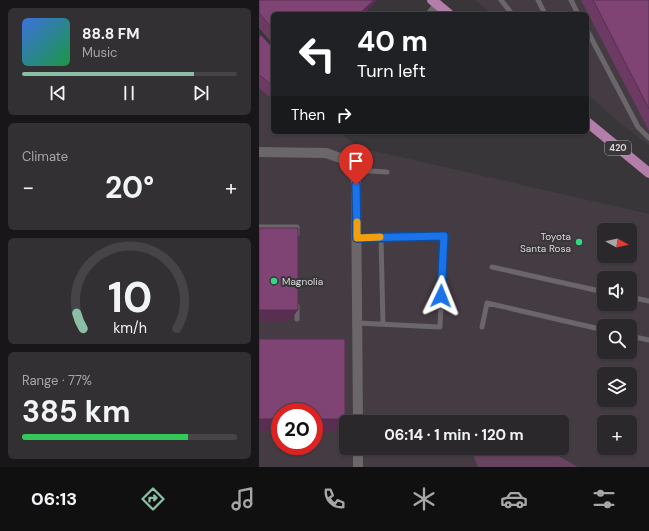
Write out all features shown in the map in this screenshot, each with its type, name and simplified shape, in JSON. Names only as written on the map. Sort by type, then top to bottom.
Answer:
[{"type":"main road","points":[[435,3],[446,12]]},
{"type":"main road","name":"420","points":[[589,124],[649,173]]},
{"type":"street","points":[[259,152],[326,153],[346,160],[355,170],[358,415]]},
{"type":"street","points":[[358,455],[358,467]]},
{"type":"lane","points":[[501,0],[510,12]]},
{"type":"lane","points":[[538,0],[544,12]]},
{"type":"lane","points":[[571,0],[577,12]]},
{"type":"lane","points":[[589,34],[638,127],[649,138]]},
{"type":"lane","points":[[355,170],[387,172]]},
{"type":"lane","points":[[259,227],[297,227],[297,242]]},
{"type":"lane","points":[[357,238],[444,236],[440,327],[357,324]]},
{"type":"lane","points":[[381,237],[383,324]]},
{"type":"lane","points":[[492,267],[597,290]]},
{"type":"lane","points":[[637,298],[649,301]]},
{"type":"lane","points":[[482,327],[487,303],[597,328]]},
{"type":"lane","points":[[297,304],[297,319]]},
{"type":"lane","points":[[637,337],[649,340]]},
{"type":"shaded area","points":[[475,0],[649,0],[649,145],[619,122],[589,96],[589,12],[490,12]]},
{"type":"shaded area","points":[[259,43],[271,57],[271,134],[342,134],[354,144],[370,150],[649,214],[649,467],[578,467],[557,455],[569,455],[569,415],[339,415],[339,455],[473,455],[478,467],[259,467]]},
{"type":"shaded area","points":[[473,455],[557,455],[578,467],[478,467]]},
{"type":"building","points":[[259,0],[374,0],[361,12],[271,12],[271,27],[259,13]]},
{"type":"building","points":[[593,0],[649,0],[649,109]]},
{"type":"building","points":[[261,35],[271,46],[271,84],[259,75],[259,37]]},
{"type":"building","name":"Magnolia","points":[[259,228],[298,228],[298,310],[259,310]]},
{"type":"building","points":[[259,339],[345,339],[345,415],[339,415],[339,419],[323,419],[323,403],[271,403],[271,419],[259,419]]},
{"type":"slow traffic","points":[[357,222],[357,238],[380,237]]},
{"type":"place","name":"Toyota Santa Rosa","points":[[579,242]]},
{"type":"place","name":"Magnolia","points":[[274,281]]},
{"type":"route","points":[[356,185],[357,238],[444,236],[441,296]]}]
